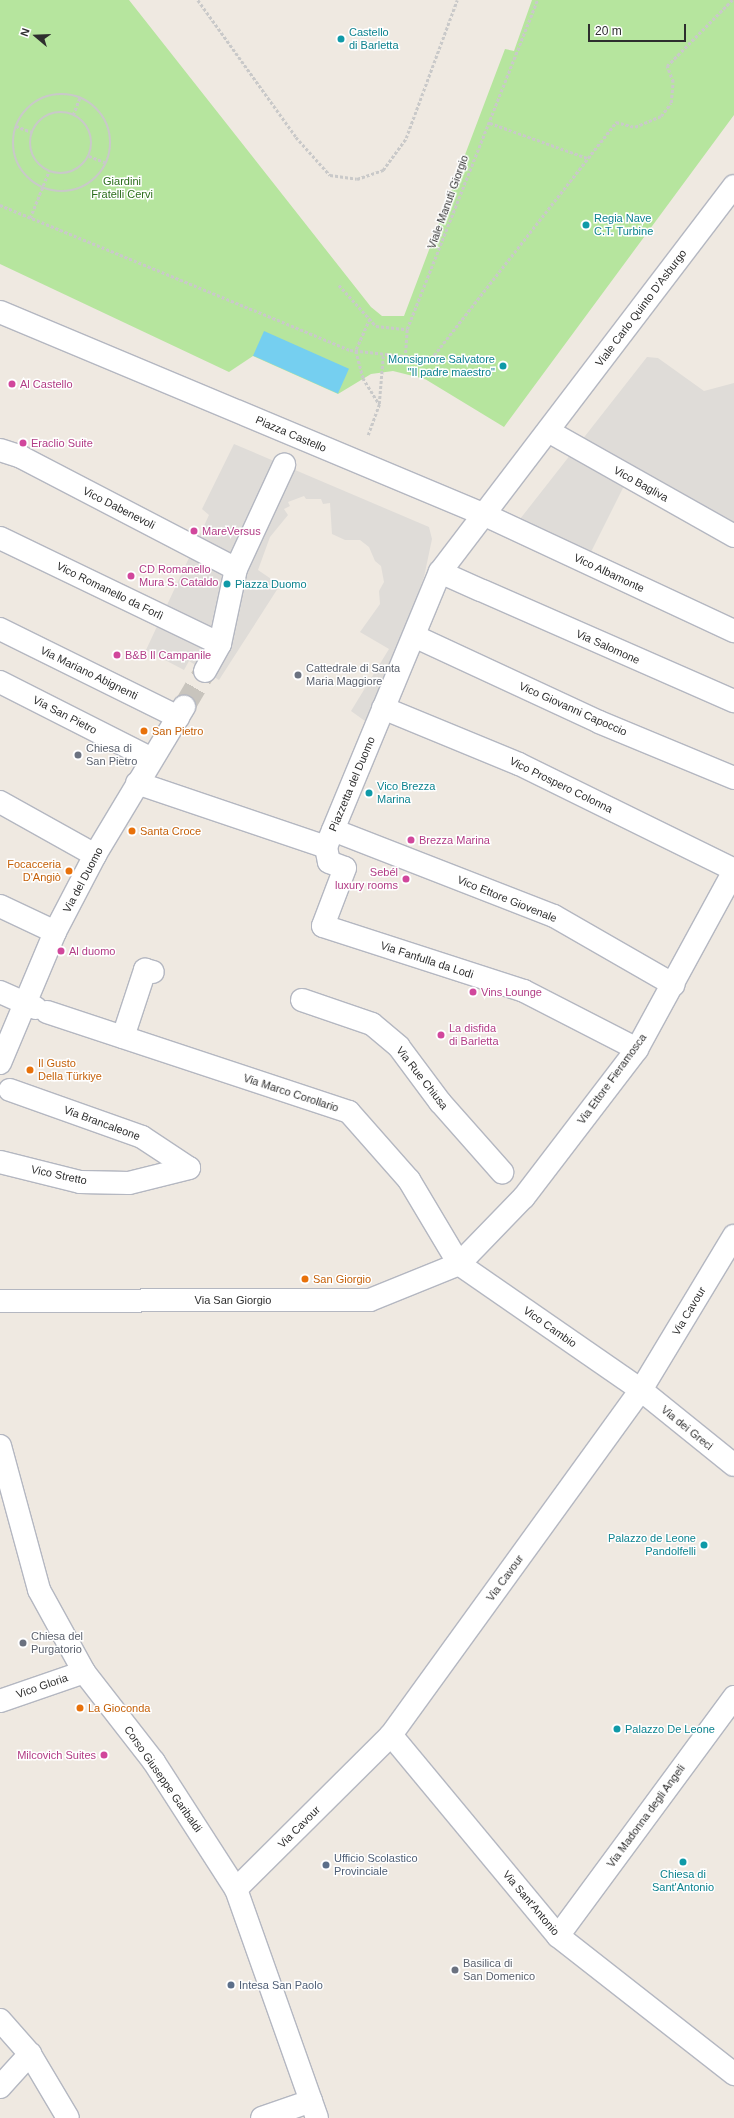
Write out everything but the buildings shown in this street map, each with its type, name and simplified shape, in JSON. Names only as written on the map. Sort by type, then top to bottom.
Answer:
[{"type":"street","name":"Viale Carlo Quinto D'Asburgo","points":[[548,431],[734,186]]},
{"type":"street","name":"Piazza Castello","points":[[0,312],[485,515]]},
{"type":"street","points":[[485,515],[548,431]]},
{"type":"street","name":"Vico Bagliva","points":[[548,431],[734,536]]},
{"type":"street","name":"Vico Dabenevoli","points":[[0,450],[21,457],[236,568]]},
{"type":"street","points":[[205,671],[220,644],[236,568],[284,465]]},
{"type":"street","name":"Piazzetta del Duomo","points":[[329,838],[440,572],[485,515]]},
{"type":"street","name":"Vico Albamonte","points":[[485,515],[734,631]]},
{"type":"street","name":"Vico Romanello da Forlì","points":[[0,538],[220,644]]},
{"type":"street","name":"Via Salomone","points":[[440,572],[734,701]]},
{"type":"street","name":"Via Mariano Abignenti","points":[[0,629],[181,712]]},
{"type":"street","name":"Vico Giovanni Capoccio","points":[[414,636],[599,722],[734,778]]},
{"type":"street","name":"Via San Pietro","points":[[0,682],[152,759]]},
{"type":"street","name":"Vico Prospero Colonna","points":[[384,708],[519,764],[734,871]]},
{"type":"street","name":"Via del Duomo","points":[[0,1063],[36,1008],[55,932],[95,855],[181,712]]},
{"type":"street","points":[[137,783],[329,838]]},
{"type":"street","points":[[0,802],[95,855]]},
{"type":"street","name":"Vico Ettore Giovenale","points":[[329,838],[554,916],[674,984]]},
{"type":"street","name":"Via Fanfulla da Lodi","points":[[329,838],[329,862],[345,868],[323,926],[524,991],[637,1049]]},
{"type":"street","name":"Via Ettore Fieramosca","points":[[459,1264],[524,1197],[637,1049],[674,984],[734,871]]},
{"type":"street","points":[[0,906],[55,932]]},
{"type":"street","points":[[123,1037],[145,970],[153,972]]},
{"type":"street","name":"Via Marco Corollario","points":[[0,992],[36,1008],[348,1112],[410,1180],[459,1264]]},
{"type":"street","name":"Via Rue Chiusa","points":[[302,1000],[372,1024],[399,1047],[440,1102],[524,1197]]},
{"type":"street","name":"Via Brancaleone","points":[[10,1090],[142,1137],[189,1168]]},
{"type":"street","name":"Vico Stretto","points":[[0,1162],[80,1182],[129,1183],[189,1168]]},
{"type":"street","name":"Via Cavour","points":[[236,1889],[391,1735],[641,1390],[734,1236]]},
{"type":"street","name":"Via San Giorgio","points":[[0,1301],[370,1300],[459,1264]]},
{"type":"street","name":"Vico Cambio","points":[[459,1264],[641,1390]]},
{"type":"street","name":"Via dei Greci","points":[[641,1390],[734,1465]]},
{"type":"street","name":"Corso Giuseppe Garibaldi","points":[[0,1446],[39,1590],[84,1672],[154,1762],[236,1889],[314,2109]]},
{"type":"street","name":"Vico Gloria","points":[[0,1701],[84,1672]]},
{"type":"street","name":"Via Madonna degli Angeli","points":[[558,1936],[734,1697]]},
{"type":"street","name":"Via Sant'Antonio","points":[[391,1735],[558,1936],[734,2074]]},
{"type":"street","points":[[0,2020],[30,2054],[68,2118]]},
{"type":"street","points":[[0,2086],[30,2054]]},
{"type":"street","points":[[262,2118],[314,2109]]},
{"type":"path","points":[[198,0],[300,143],[330,175],[357,179],[383,170],[406,138],[457,0]]},
{"type":"path","name":"Viale Manuti Giorgio","points":[[405,358],[407,329],[481,136],[490,123],[537,0]]},
{"type":"path","points":[[0,205],[356,351],[383,356],[431,359],[616,122],[635,127],[661,116],[671,96],[673,82],[667,66],[732,0]]},
{"type":"path","points":[[68,94],[80,97],[101,113],[107,124],[111,137],[106,163],[100,174],[79,189],[61,192],[42,188],[20,169],[13,140],[16,126],[22,114],[42,98],[68,94]]},
{"type":"path","points":[[73,115],[80,97]]},
{"type":"path","points":[[53,113],[73,115],[81,120],[91,136],[89,156],[72,171],[49,171],[33,156],[32,132],[44,117],[53,113]]},
{"type":"path","points":[[490,123],[587,158]]},
{"type":"path","points":[[16,126],[32,132]]},
{"type":"path","points":[[89,156],[106,163]]},
{"type":"path","points":[[30,218],[49,171]]},
{"type":"path","points":[[339,285],[376,326],[407,329]]},
{"type":"path","points":[[370,319],[356,351],[363,378],[379,404]]},
{"type":"path","points":[[358,462],[379,404],[383,356]]},
{"type":"green space","name":"Giardini Fratelli Cervi","points":[[0,0],[129,0],[371,307],[382,316],[404,316],[505,49],[514,51],[532,0],[734,0],[734,115],[504,427],[425,379],[393,371],[371,374],[338,394],[253,356],[229,372],[0,264]]},
{"type":"shaded area","points":[[647,357],[658,358],[704,391],[734,383],[734,536],[624,486],[586,562],[513,528]]},
{"type":"shaded area","name":"Piazza Duomo","points":[[234,444],[429,527],[432,539],[424,577],[389,674],[365,721],[351,711],[389,649],[360,632],[380,604],[379,591],[384,582],[381,566],[375,561],[369,547],[360,540],[345,540],[332,534],[330,503],[323,504],[321,499],[306,499],[304,496],[288,502],[290,506],[284,509],[288,515],[270,537],[258,570],[280,585],[219,680],[189,661],[184,670],[146,650],[209,515],[202,509]]},
{"type":"water","points":[[264,331],[349,369],[338,393],[253,356]]},
{"type":"tunnel","points":[[184,707],[205,671]]},
{"type":"place","name":"Castello di Barletta","points":[[341,39]]},
{"type":"place","name":"Regia Nave C.T. Turbine","points":[[586,225]]},
{"type":"place","name":"Monsignore Salvatore \"Il padre maestro\"","points":[[503,366]]},
{"type":"place","name":"Al Castello","points":[[12,384]]},
{"type":"place","name":"Eraclio Suite","points":[[23,443]]},
{"type":"place","name":"MareVersus","points":[[194,531]]},
{"type":"place","name":"CD Romanello Mura S. Cataldo","points":[[131,576]]},
{"type":"place","name":"Piazza Duomo","points":[[227,584]]},
{"type":"place","name":"B&B Il Campanile","points":[[117,655]]},
{"type":"place","name":"Cattedrale di Santa Maria Maggiore","points":[[298,675]]},
{"type":"place","name":"San Pietro","points":[[144,731]]},
{"type":"place","name":"Chiesa di San Pietro","points":[[78,755]]},
{"type":"place","name":"Vico Brezza Marina","points":[[369,793]]},
{"type":"place","name":"Santa Croce","points":[[132,831]]},
{"type":"place","name":"Brezza Marina","points":[[411,840]]},
{"type":"place","name":"Focacceria D'Angiò","points":[[69,871]]},
{"type":"place","name":"Sebél luxury rooms","points":[[406,879]]},
{"type":"place","name":"Al duomo","points":[[61,951]]},
{"type":"place","name":"Vins Lounge","points":[[473,992]]},
{"type":"place","name":"La disfida di Barletta","points":[[441,1035]]},
{"type":"place","name":"Il Gusto Della Türkiye","points":[[30,1070]]},
{"type":"place","name":"San Giorgio","points":[[305,1279]]},
{"type":"place","name":"Palazzo de Leone Pandolfelli","points":[[704,1545]]},
{"type":"place","name":"Chiesa del Purgatorio","points":[[23,1643]]},
{"type":"place","name":"La Gioconda","points":[[80,1708]]},
{"type":"place","name":"Palazzo De Leone","points":[[617,1729]]},
{"type":"place","name":"Milcovich Suites","points":[[104,1755]]},
{"type":"place","name":"Chiesa di Sant'Antonio","points":[[683,1862]]},
{"type":"place","name":"Ufficio Scolastico Provinciale","points":[[326,1865]]},
{"type":"place","name":"Basilica di San Domenico","points":[[455,1970]]},
{"type":"place","name":"Intesa San Paolo","points":[[231,1985]]}]
